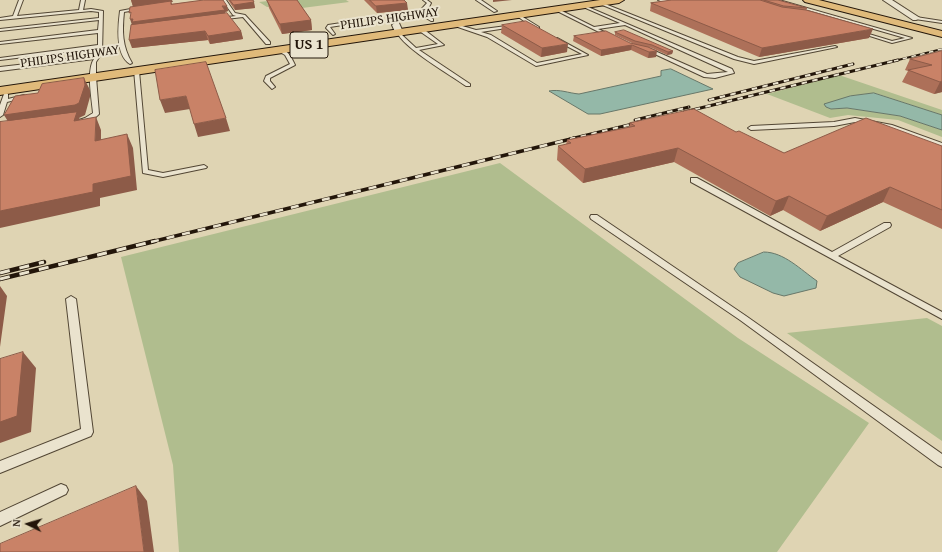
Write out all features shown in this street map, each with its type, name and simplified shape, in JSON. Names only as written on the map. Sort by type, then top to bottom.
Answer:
[{"type":"main road","name":"PHILIPS HIGHWAY","points":[[3,91],[93,77],[133,67],[268,43],[333,34],[397,29],[420,29],[518,15],[571,0]]},
{"type":"main road","name":"PHILIPS HIGHWAY","points":[[133,67],[280,50],[397,29],[432,20],[495,11],[554,4],[582,5],[619,0]]},
{"type":"main road","points":[[808,0],[942,34]]},
{"type":"main road","points":[[831,0],[942,27]]},
{"type":"street","points":[[887,0],[916,18]]},
{"type":"lane","points":[[15,17],[21,0]]},
{"type":"lane","points":[[81,11],[83,0]]},
{"type":"lane","points":[[224,0],[234,14],[242,16],[268,43]]},
{"type":"lane","points":[[425,0],[429,3],[428,6],[420,13],[432,20]]},
{"type":"lane","points":[[478,0],[495,11]]},
{"type":"lane","points":[[660,0],[666,2],[681,0]]},
{"type":"lane","points":[[775,0],[910,38],[892,42],[854,31]]},
{"type":"lane","points":[[601,3],[736,58],[754,63],[835,47]]},
{"type":"lane","points":[[554,4],[593,28],[619,40]]},
{"type":"lane","points":[[582,5],[730,70],[731,73],[706,76],[640,47],[648,45]]},
{"type":"lane","points":[[146,8],[122,10],[120,32],[120,44],[123,52],[133,67],[145,172],[163,175],[204,167]]},
{"type":"lane","points":[[0,19],[81,11],[101,11],[100,53],[94,62],[93,77],[96,114],[87,120],[75,122]]},
{"type":"lane","points":[[518,15],[526,20],[528,24],[541,31]]},
{"type":"lane","points":[[21,28],[26,16]]},
{"type":"lane","points":[[214,20],[242,16]]},
{"type":"lane","points":[[916,18],[942,22]]},
{"type":"lane","points":[[0,31],[100,19]]},
{"type":"lane","points":[[333,34],[328,26],[361,21]]},
{"type":"lane","points":[[453,24],[489,36],[536,65],[586,55],[554,38]]},
{"type":"lane","points":[[477,32],[528,24]]},
{"type":"lane","points":[[593,28],[625,24]]},
{"type":"lane","points":[[397,29],[400,35],[416,49],[468,85]]},
{"type":"lane","points":[[416,49],[442,45],[420,29]]},
{"type":"lane","points":[[0,43],[100,31]]},
{"type":"lane","points":[[120,32],[128,31]]},
{"type":"lane","points":[[654,44],[668,42]]},
{"type":"lane","points":[[0,59],[99,46]]},
{"type":"lane","points":[[272,86],[267,81],[268,77],[293,65],[288,54],[280,50]]},
{"type":"lane","points":[[0,69],[98,57]]},
{"type":"lane","points":[[86,87],[93,77]]},
{"type":"lane","points":[[0,115],[3,91],[34,96]]},
{"type":"lane","points":[[751,128],[834,124],[855,120],[890,126],[942,145]]},
{"type":"lane","points":[[694,180],[942,316]]},
{"type":"lane","points":[[594,217],[744,318],[942,461]]},
{"type":"lane","points":[[833,255],[887,225]]},
{"type":"lane","points":[[0,467],[87,432],[72,299]]},
{"type":"lane","points":[[0,519],[61,490]]},
{"type":"shaded area","points":[[277,0],[346,0],[349,2],[302,8],[295,4],[267,7],[259,2]]},
{"type":"shaded area","points":[[671,69],[713,89],[600,114],[588,114],[549,91],[579,94],[661,76],[661,71]]},
{"type":"shaded area","points":[[839,75],[942,110],[942,115],[875,93],[850,96],[826,107],[831,109],[846,108],[900,116],[942,130],[942,137],[898,120],[848,115],[830,118],[767,94]]},
{"type":"shaded area","points":[[874,93],[942,115],[942,130],[900,116],[847,108],[831,109],[826,107],[824,104],[850,96]]},
{"type":"shaded area","points":[[500,163],[738,338],[869,423],[777,552],[179,552],[173,465],[121,257]]},
{"type":"shaded area","points":[[764,252],[778,255],[792,262],[817,281],[816,288],[784,296],[773,293],[740,277],[734,269],[738,263]]},
{"type":"shaded area","points":[[927,318],[942,326],[942,441],[787,333]]},
{"type":"building","points":[[204,0],[223,0],[227,6],[222,6],[225,10],[132,22],[133,19],[130,19],[130,7],[171,1],[171,4]]},
{"type":"building","points":[[230,0],[253,0],[254,2],[234,5]]},
{"type":"building","points":[[267,0],[297,0],[311,20],[280,24]]},
{"type":"building","points":[[370,0],[404,0],[407,3],[376,6]]},
{"type":"building","points":[[672,0],[760,0],[782,7],[806,10],[873,29],[762,48],[651,3]]},
{"type":"building","points":[[764,0],[778,0],[807,8],[784,6]]},
{"type":"building","points":[[227,13],[241,31],[208,36],[205,31],[129,40],[131,25]]},
{"type":"building","points":[[526,21],[568,44],[542,48],[502,25]]},
{"type":"building","points":[[624,30],[673,51],[668,52],[652,45],[635,41],[615,32]]},
{"type":"building","points":[[606,31],[630,43],[648,47],[657,51],[649,52],[632,45],[601,50],[574,36]]},
{"type":"building","points":[[942,51],[942,81],[940,82],[908,70],[932,65],[910,59]]},
{"type":"building","points":[[206,62],[226,118],[194,124],[186,96],[160,100],[155,70]]},
{"type":"building","points":[[84,78],[85,85],[79,103],[75,105],[4,115],[15,96],[38,93],[42,84]]},
{"type":"building","points":[[694,109],[736,132],[739,131],[784,153],[866,118],[942,146],[942,210],[890,187],[827,216],[789,196],[776,201],[678,148],[585,169],[558,146],[571,143],[567,140],[635,126],[630,123]]},
{"type":"building","points":[[77,112],[74,121],[96,117],[95,141],[127,134],[131,176],[93,184],[93,192],[0,211],[0,122]]},
{"type":"building","points":[[23,352],[17,416],[0,422],[0,359]]},
{"type":"building","points":[[136,486],[144,552],[0,552],[0,544]]},
{"type":"railway","points":[[898,60],[942,49]]},
{"type":"railway","points":[[684,112],[898,60]]},
{"type":"railway","points":[[894,61],[898,60]]},
{"type":"railway","points":[[709,100],[853,64]]},
{"type":"railway","points":[[635,120],[689,107]]},
{"type":"railway","points":[[570,139],[641,122]]},
{"type":"railway","points":[[151,242],[575,138]]},
{"type":"railway","points":[[0,279],[155,241]]},
{"type":"railway","points":[[0,273],[44,262]]}]
